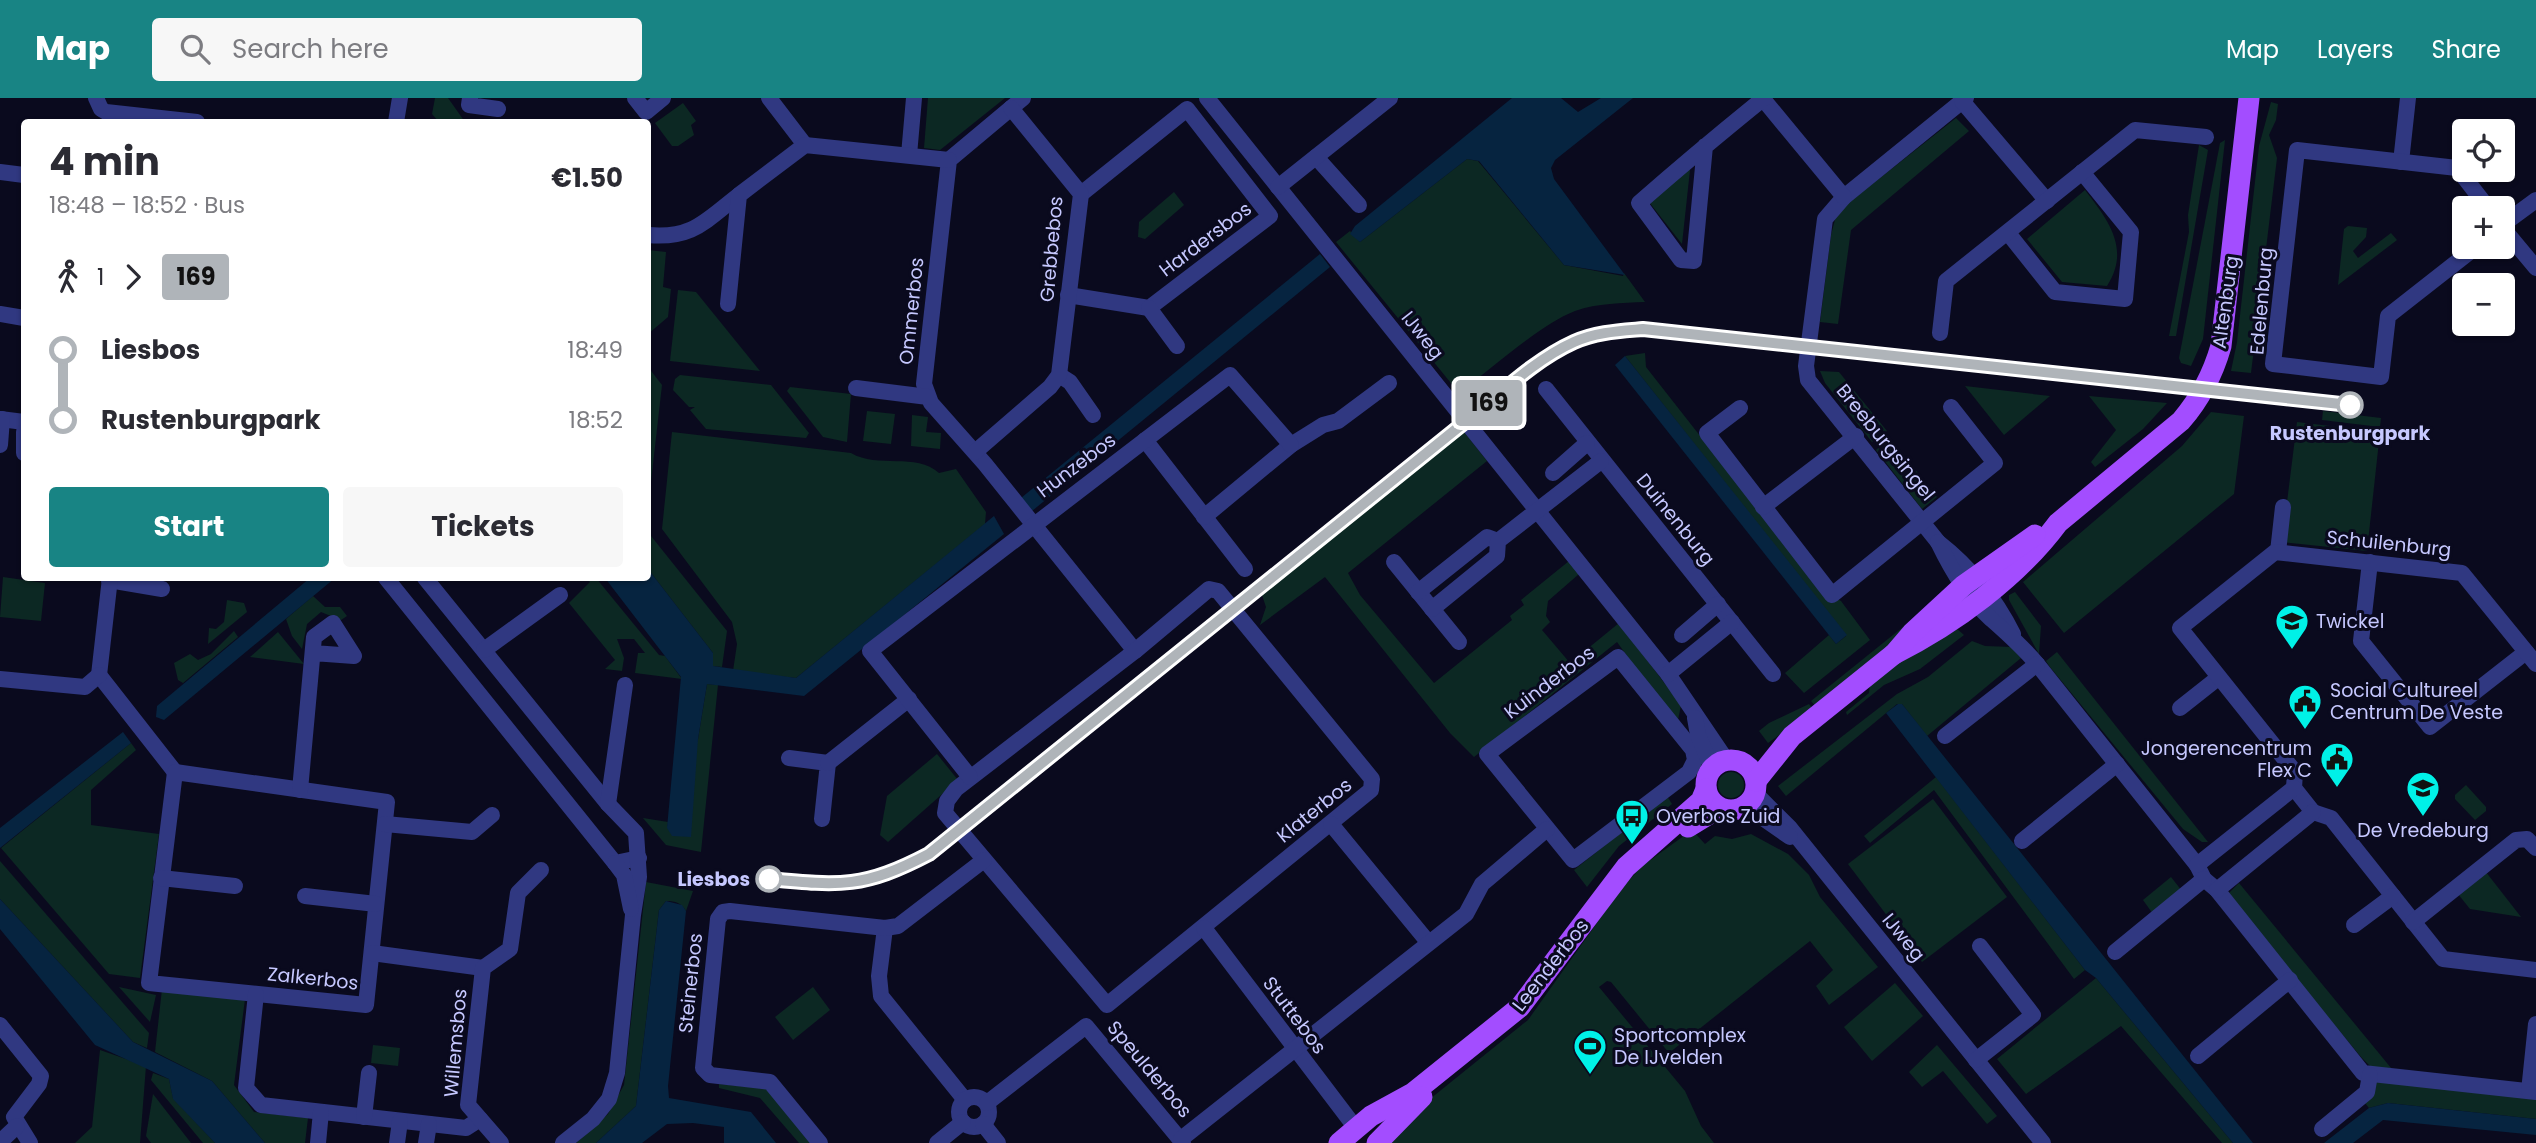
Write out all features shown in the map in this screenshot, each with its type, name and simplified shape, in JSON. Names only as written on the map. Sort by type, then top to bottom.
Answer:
[{"type":"main road","name":"Altenburg","points":[[1739,779],[1774,743],[1792,736],[1894,654],[1912,633],[1975,589],[2040,531],[2058,523],[2181,421],[2206,386],[2221,346],[2249,98]]},
{"type":"main road","points":[[1739,779],[1719,808],[1706,789],[1739,779]]},
{"type":"main road","name":"Leenderbos","points":[[1339,1143],[1363,1121],[1413,1093],[1520,1007],[1626,867],[1701,801],[1706,789]]},
{"type":"main road","name":"Leenderbos","points":[[1380,1141],[1417,1101],[1520,1016],[1537,998],[1640,863],[1702,816],[1719,808]]},
{"type":"main road","points":[[1363,1121],[1382,1123],[1380,1141]]},
{"type":"street","points":[[96,98],[106,112],[148,119]]},
{"type":"street","points":[[396,119],[400,98]]},
{"type":"street","points":[[470,98],[469,105],[501,110]]},
{"type":"street","points":[[635,98],[646,112],[663,98]]},
{"type":"street","points":[[769,98],[805,145]]},
{"type":"street","points":[[909,156],[915,98]]},
{"type":"street","name":"IJweg","points":[[1207,98],[1668,674],[1739,779],[1754,812],[1798,841],[2043,1143]]},
{"type":"street","points":[[1278,187],[1390,98]]},
{"type":"street","points":[[1705,146],[1694,261],[1681,260],[1639,203],[1705,146],[1764,98],[1844,197]]},
{"type":"street","points":[[2401,162],[2408,98]]},
{"type":"street","points":[[1964,99],[2047,201]]},
{"type":"street","name":"Breeburgsingel","points":[[1964,99],[1830,211],[1822,229],[1805,366],[1808,380],[1856,436],[1938,542],[1962,560],[1975,589],[2363,1073],[2370,1075]]},
{"type":"street","points":[[651,235],[674,237],[696,228],[805,145],[949,160],[1017,103]]},
{"type":"street","name":"Grebbebos","points":[[1017,103],[1081,194],[1059,375]]},
{"type":"street","name":"Hardersbos","points":[[1081,194],[1187,109],[1270,216],[1149,308]]},
{"type":"street","points":[[1940,333],[1946,281],[2135,130],[2206,137]]},
{"type":"street","name":"Edelenburg","points":[[2461,259],[2388,316],[2381,377],[2273,364],[2297,150],[2457,168],[2479,196]]},
{"type":"street","points":[[1316,157],[1359,205]]},
{"type":"street","name":"Ommerbos","points":[[928,397],[924,384],[949,160]]},
{"type":"street","points":[[0,172],[21,175]]},
{"type":"street","points":[[2008,233],[2054,292],[2125,299],[2130,232],[2082,172]]},
{"type":"street","points":[[728,304],[739,195]]},
{"type":"street","points":[[2515,216],[2536,200]]},
{"type":"street","points":[[2515,242],[2536,268]]},
{"type":"street","points":[[1068,295],[1149,308],[1177,346]]},
{"type":"street","points":[[0,314],[21,318]]},
{"type":"street","name":"Hunzebos","points":[[1033,525],[1230,374],[1291,445]]},
{"type":"street","points":[[975,452],[1050,387],[1059,375],[1070,383],[1093,415]]},
{"type":"street","points":[[1204,517],[1291,445],[1323,425],[1338,421],[1389,383]]},
{"type":"street","points":[[856,388],[928,397],[1135,651]]},
{"type":"street","name":"Duinenburg","points":[[1546,389],[1773,674]]},
{"type":"street","points":[[1740,408],[1707,433],[1832,595],[1995,463],[1951,407]]},
{"type":"street","points":[[0,445],[1,419],[21,422]]},
{"type":"street","points":[[1763,507],[1856,436]]},
{"type":"street","name":"Hunzebos","points":[[1145,440],[1245,569]]},
{"type":"street","points":[[1553,473],[1587,443]]},
{"type":"street","points":[[1432,609],[1497,556],[1498,541],[1601,461]]},
{"type":"street","points":[[2283,507],[2278,552],[2180,628],[2295,772],[2294,788],[2313,812],[2331,818],[2443,959],[2536,970]]},
{"type":"street","points":[[970,777],[870,651],[1033,525]]},
{"type":"street","points":[[1418,592],[1487,537],[1498,541]]},
{"type":"street","name":"Schuilenburg","points":[[2278,552],[2462,573],[2531,658]]},
{"type":"street","points":[[1394,562],[1459,642]]},
{"type":"street","points":[[2370,562],[2361,641],[2430,727],[2531,658]]},
{"type":"street","points":[[0,678],[85,687],[99,675],[109,581]]},
{"type":"street","points":[[120,581],[162,589]]},
{"type":"street","points":[[388,581],[624,875],[633,915]]},
{"type":"street","points":[[427,581],[608,804],[636,833],[639,858],[638,896],[633,915],[617,1073],[609,1098],[593,1119],[563,1143]]},
{"type":"street","name":"Klaterbos","points":[[1209,589],[1218,591],[1372,779],[1371,790],[1107,1005],[945,813],[947,801],[970,777],[1135,651],[1209,589]]},
{"type":"street","points":[[484,650],[560,595]]},
{"type":"street","points":[[1682,635],[1718,604]]},
{"type":"street","points":[[1668,674],[1732,622]]},
{"type":"street","points":[[300,790],[313,653]]},
{"type":"street","name":"Kuinderbos","points":[[1618,657],[1693,750],[1695,760],[1689,772],[1573,860],[1547,829],[1488,754],[1618,657]]},
{"type":"street","points":[[1945,736],[2037,664]]},
{"type":"street","points":[[99,675],[174,772],[387,802],[372,953]]},
{"type":"street","points":[[2180,708],[2218,678]]},
{"type":"street","points":[[608,804],[625,685]]},
{"type":"street","points":[[822,819],[828,763],[909,699]]},
{"type":"street","points":[[789,758],[828,763]]},
{"type":"street","points":[[2022,841],[2117,764]]},
{"type":"street","name":"Zalkerbos","points":[[174,772],[149,983],[366,1005],[372,953]]},
{"type":"street","points":[[2115,952],[2294,788]]},
{"type":"street","points":[[2217,890],[2313,812]]},
{"type":"street","points":[[385,824],[472,832],[492,815]]},
{"type":"street","points":[[1331,824],[1428,942]]},
{"type":"street","points":[[1182,1141],[1466,914],[1482,884],[1547,829]]},
{"type":"street","points":[[2413,922],[2516,840],[2527,839],[2536,848]]},
{"type":"street","points":[[615,863],[639,858]]},
{"type":"street","points":[[965,1100],[881,996],[879,976],[885,928],[905,922],[984,860]]},
{"type":"street","name":"Willemsbos","points":[[372,953],[483,968],[510,949],[518,893],[541,870]]},
{"type":"street","points":[[162,878],[235,886]]},
{"type":"street","points":[[305,896],[376,904]]},
{"type":"street","points":[[2354,925],[2393,896]]},
{"type":"street","name":"Steinerbos","points":[[820,1143],[771,1082],[710,1075],[703,1068],[718,919],[723,912],[730,911],[885,928]]},
{"type":"street","name":"Stuttebos","points":[[1203,928],[1294,1050],[1363,1121]]},
{"type":"street","points":[[1976,1059],[2033,1015],[1980,946]]},
{"type":"street","name":"Willemsbos","points":[[483,968],[468,1105],[501,1143]]},
{"type":"street","points":[[2198,1056],[2290,980]]},
{"type":"street","name":"Zalkerbos","points":[[256,994],[246,1088],[261,1105]]},
{"type":"street","points":[[2322,1129],[2367,1092],[2370,1075],[2532,1092],[2536,1024]]},
{"type":"street","points":[[0,1025],[40,1076],[39,1084],[13,1117],[30,1143]]},
{"type":"street","name":"Speulderbos","points":[[986,1103],[1086,1026],[1182,1141]]},
{"type":"street","points":[[364,1117],[369,1073]]},
{"type":"street","points":[[974,1097],[986,1103],[989,1117],[983,1124],[975,1127],[963,1122],[960,1108],[965,1100],[974,1097]]},
{"type":"street","name":"Willemsbos","points":[[261,1105],[466,1128],[480,1119]]},
{"type":"street","points":[[318,1143],[321,1112]]},
{"type":"street","points":[[397,1143],[400,1121]]},
{"type":"street","points":[[937,1143],[963,1122]]},
{"type":"street","points":[[426,1143],[429,1124]]},
{"type":"street","points":[[983,1124],[998,1143]]},
{"type":"street","points":[[0,1142],[17,1126]]},
{"type":"green space","points":[[435,98],[448,98],[463,119],[436,119],[432,114]]},
{"type":"green space","points":[[928,98],[1005,98],[940,150],[924,148]]},
{"type":"green space","points":[[2271,102],[2278,104],[2276,120],[2269,135],[2277,158],[2251,373],[2231,371],[2237,342],[2259,146]]},
{"type":"green space","points":[[683,103],[696,121],[691,125],[694,135],[678,146],[672,146],[655,123]]},
{"type":"green space","points":[[1956,118],[1969,131],[1851,230],[1838,324],[1820,322],[1831,235],[1837,212]]},
{"type":"green space","points":[[2225,140],[2203,339],[2191,366],[2181,363],[2179,358],[2220,143]]},
{"type":"green space","points":[[2199,145],[2208,150],[2176,336],[2169,336],[2189,232],[2188,215]]},
{"type":"green space","points":[[1467,159],[1478,161],[1564,265],[1623,276],[1624,273],[1645,302],[1592,306],[1562,317],[1532,336],[1459,393],[1336,242],[1350,231],[1360,242]]},
{"type":"green space","points":[[1687,169],[1690,170],[1682,244],[1649,202]]},
{"type":"green space","points":[[2085,190],[2102,212],[2117,247],[2114,272],[2107,286],[2062,282],[2027,239]]},
{"type":"green space","points":[[1174,192],[1184,205],[1145,239],[1138,237],[1139,222]]},
{"type":"green space","points":[[2348,226],[2367,228],[2366,237],[2353,251],[2358,258],[2391,233],[2397,240],[2338,285],[2344,229]]},
{"type":"green space","points":[[651,250],[666,252],[663,287],[671,289],[668,317],[651,331]]},
{"type":"green space","points":[[678,290],[696,292],[760,371],[670,361]]},
{"type":"green space","points":[[1645,353],[1646,367],[1821,590],[1841,601],[1870,640],[1804,693],[1785,673],[1829,635],[1836,644],[1846,636],[1625,356]]},
{"type":"green space","points":[[651,371],[662,385],[651,482]]},
{"type":"green space","points":[[1820,371],[1839,372],[1887,431],[1872,442],[1825,383]]},
{"type":"green space","points":[[680,375],[771,385],[809,433],[806,438],[706,429],[690,410],[695,407],[689,407],[673,390],[675,379]]},
{"type":"green space","points":[[1965,386],[2050,396],[2004,435]]},
{"type":"green space","points":[[790,387],[851,394],[847,442],[823,437],[787,391]]},
{"type":"green space","points":[[2089,396],[2167,403],[2143,429],[2095,467],[2091,462],[2116,430]]},
{"type":"green space","points":[[867,411],[895,414],[891,444],[863,441]]},
{"type":"green space","points":[[2323,411],[2381,418],[2380,427],[2322,420]]},
{"type":"green space","points":[[2211,412],[2244,416],[2234,494],[2064,633],[2023,582],[2182,446]]},
{"type":"green space","points":[[912,415],[928,417],[926,432],[941,433],[940,449],[911,446]]},
{"type":"green space","points":[[2297,422],[2380,432],[2367,551],[2282,542]]},
{"type":"green space","points":[[672,432],[851,453],[873,460],[919,463],[939,473],[956,469],[986,512],[985,524],[796,678],[733,671],[737,644],[732,622],[662,529]]},
{"type":"green space","points":[[1464,432],[1487,461],[1348,573],[1360,595],[1434,683],[1512,620],[1510,616],[1524,605],[1521,600],[1569,561],[1579,574],[1548,601],[1546,616],[1550,622],[1542,630],[1570,663],[1619,623],[1681,705],[1677,725],[1617,642],[1474,757],[1450,733],[1325,577],[1260,625],[1266,607],[1261,592]]},
{"type":"green space","points":[[1890,438],[1937,497],[1922,509],[1876,450]]},
{"type":"green space","points":[[651,536],[727,631],[722,667],[713,666],[713,653],[651,573]]},
{"type":"green space","points":[[3,577],[45,583],[41,621],[0,617]]},
{"type":"green space","points":[[598,581],[682,679],[635,673],[638,653],[645,653],[634,639],[617,639],[624,658],[622,671],[605,669],[615,660],[569,603],[590,582]]},
{"type":"green space","points":[[2015,592],[2041,626],[2039,654],[2009,600],[2009,595]]},
{"type":"green space","points":[[313,596],[325,607],[340,607],[347,616],[341,620],[321,612],[307,624],[302,649],[292,636],[286,619]]},
{"type":"green space","points":[[227,600],[244,603],[247,612],[208,644],[209,628],[216,629],[224,622]]},
{"type":"green space","points":[[1934,602],[1937,605],[1817,708],[1811,701]]},
{"type":"green space","points":[[1956,628],[1964,635],[1920,669],[1884,685],[1847,715],[1846,712],[1869,693],[1870,682]]},
{"type":"green space","points":[[234,631],[238,637],[183,683],[178,680],[174,663],[190,654],[198,660],[211,654]]},
{"type":"green space","points":[[278,632],[304,664],[250,657]]},
{"type":"green space","points":[[1972,641],[1985,646],[2012,647],[2021,658],[1927,736],[1902,704],[1897,704],[1786,796],[1778,786],[1897,694],[1928,677]]},
{"type":"green space","points":[[2057,652],[2208,842],[2202,842],[2183,829],[2050,667],[2046,661]]},
{"type":"green space","points":[[707,684],[718,685],[701,852],[666,845],[643,818],[668,822],[667,828],[698,739]]},
{"type":"green space","points":[[1809,704],[1814,710],[1768,743],[1759,731],[1769,723]]},
{"type":"green space","points":[[131,743],[136,750],[91,790],[91,825],[159,834],[140,978],[109,974],[1,848]]},
{"type":"green space","points":[[937,754],[958,780],[888,842],[880,835],[887,796]]},
{"type":"green space","points":[[1731,772],[1740,776],[1744,785],[1740,794],[1731,798],[1722,794],[1718,785],[1722,776]]},
{"type":"green space","points":[[1936,777],[2085,970],[2074,979],[1934,790],[1870,843],[1864,836]]},
{"type":"green space","points":[[2466,785],[2486,807],[2486,811],[2475,820],[2455,799],[2455,795]]},
{"type":"green space","points":[[1667,796],[1672,804],[1619,846],[1587,887],[1574,870]]},
{"type":"green space","points":[[1933,799],[2007,897],[1922,962],[1848,864]]},
{"type":"green space","points":[[1692,830],[1705,844],[1715,836],[1732,839],[1751,834],[1788,854],[1809,875],[1820,897],[1878,967],[1829,1005],[1816,986],[1833,970],[1810,941],[1669,1053],[1611,982],[1607,981],[1599,987],[1685,1091],[1701,1126],[1714,1143],[1387,1143],[1425,1103],[1528,1020],[1621,889],[1642,866]]},
{"type":"green space","points":[[0,861],[149,1033],[147,1048],[133,1042],[0,899]]},
{"type":"green space","points":[[2482,867],[2521,917],[2470,909],[2454,889]]},
{"type":"green space","points":[[2171,877],[2182,891],[2153,914],[2143,900]]},
{"type":"green space","points":[[646,882],[693,891],[686,911],[680,904],[670,901],[666,901],[659,910],[636,1106],[596,1143],[576,1143],[608,1114],[624,1085]]},
{"type":"green space","points":[[2239,883],[2396,1074],[2375,1071],[2361,1057],[2227,895]]},
{"type":"green space","points":[[2096,978],[2233,1143],[2222,1143],[2121,1026],[2026,1094],[1997,1059]]},
{"type":"green space","points":[[1895,983],[1923,1016],[1872,1061],[1844,1027]]},
{"type":"green space","points":[[119,987],[156,995],[150,1022]]},
{"type":"green space","points":[[813,987],[830,1010],[793,1040],[775,1017]]},
{"type":"green space","points":[[162,989],[245,999],[234,1085],[254,1112],[308,1118],[305,1143],[265,1143],[212,1081],[155,1052]]},
{"type":"green space","points":[[373,1045],[400,1048],[398,1066],[371,1063]]},
{"type":"green space","points":[[1937,1045],[1997,1116],[1987,1124],[1943,1071],[1922,1087],[1909,1072]]},
{"type":"green space","points":[[100,1050],[146,1066],[140,1143],[75,1143],[92,1127]]},
{"type":"green space","points":[[153,1073],[169,1079],[173,1098],[215,1143],[203,1143],[151,1080]]},
{"type":"green space","points":[[2375,1081],[2536,1099],[2536,1119],[2388,1103],[2369,1108],[2365,1103]]},
{"type":"green space","points":[[719,1084],[769,1089],[816,1143],[799,1143],[760,1098],[719,1088]]},
{"type":"green space","points":[[153,1094],[191,1143],[151,1143],[146,1136]]},
{"type":"water","points":[[1512,98],[1561,98],[1578,112],[1601,98],[1633,98],[1555,160],[1551,168],[1554,179],[1625,275],[1564,265],[1479,161],[1467,159],[1360,242],[1350,234],[1355,226]]},
{"type":"water","points":[[1320,254],[1330,267],[1032,511],[1021,498]]},
{"type":"water","points":[[1625,356],[1847,635],[1836,644],[1615,365]]},
{"type":"water","points":[[994,516],[1004,534],[804,696],[707,684],[698,739],[691,837],[672,836],[667,828],[681,677],[607,581],[651,581],[651,573],[713,653],[713,666],[796,678]]},
{"type":"water","points":[[306,581],[331,581],[164,720],[156,717],[157,706]]},
{"type":"water","points":[[1902,704],[2253,1143],[2233,1143],[2096,978],[2085,970],[1886,713]]},
{"type":"water","points":[[123,732],[131,743],[0,848],[0,828]]},
{"type":"water","points":[[0,899],[133,1042],[212,1081],[265,1143],[215,1143],[173,1099],[169,1079],[95,1045],[0,929]]},
{"type":"water","points":[[666,901],[682,905],[686,911],[669,1098],[751,1112],[776,1143],[724,1143],[724,1127],[693,1123],[667,1124],[642,1143],[596,1143],[636,1106],[659,910]]},
{"type":"water","points":[[2388,1103],[2536,1119],[2536,1135],[2383,1120],[2353,1143],[2324,1143],[2369,1108]]},
{"type":"bus line","name":"169","points":[[769,879],[827,884],[877,879],[929,854],[1548,357],[1575,342],[1607,332],[1643,329],[1736,338],[2350,405]]},
{"type":"place","name":"Rustenburgpark","points":[[2350,405]]},
{"type":"place","name":"Twickel","points":[[2292,651]]},
{"type":"place","name":"Social Cultureel Centrum De Veste","points":[[2305,731]]},
{"type":"place","name":"Jongerencentrum Flex C","points":[[2337,789]]},
{"type":"place","name":"De Vredeburg","points":[[2423,818]]},
{"type":"place","name":"Overbos Zuid","points":[[1632,846]]},
{"type":"place","name":"Liesbos","points":[[769,879]]},
{"type":"place","name":"Sportcomplex De IJvelden","points":[[1590,1076]]}]
